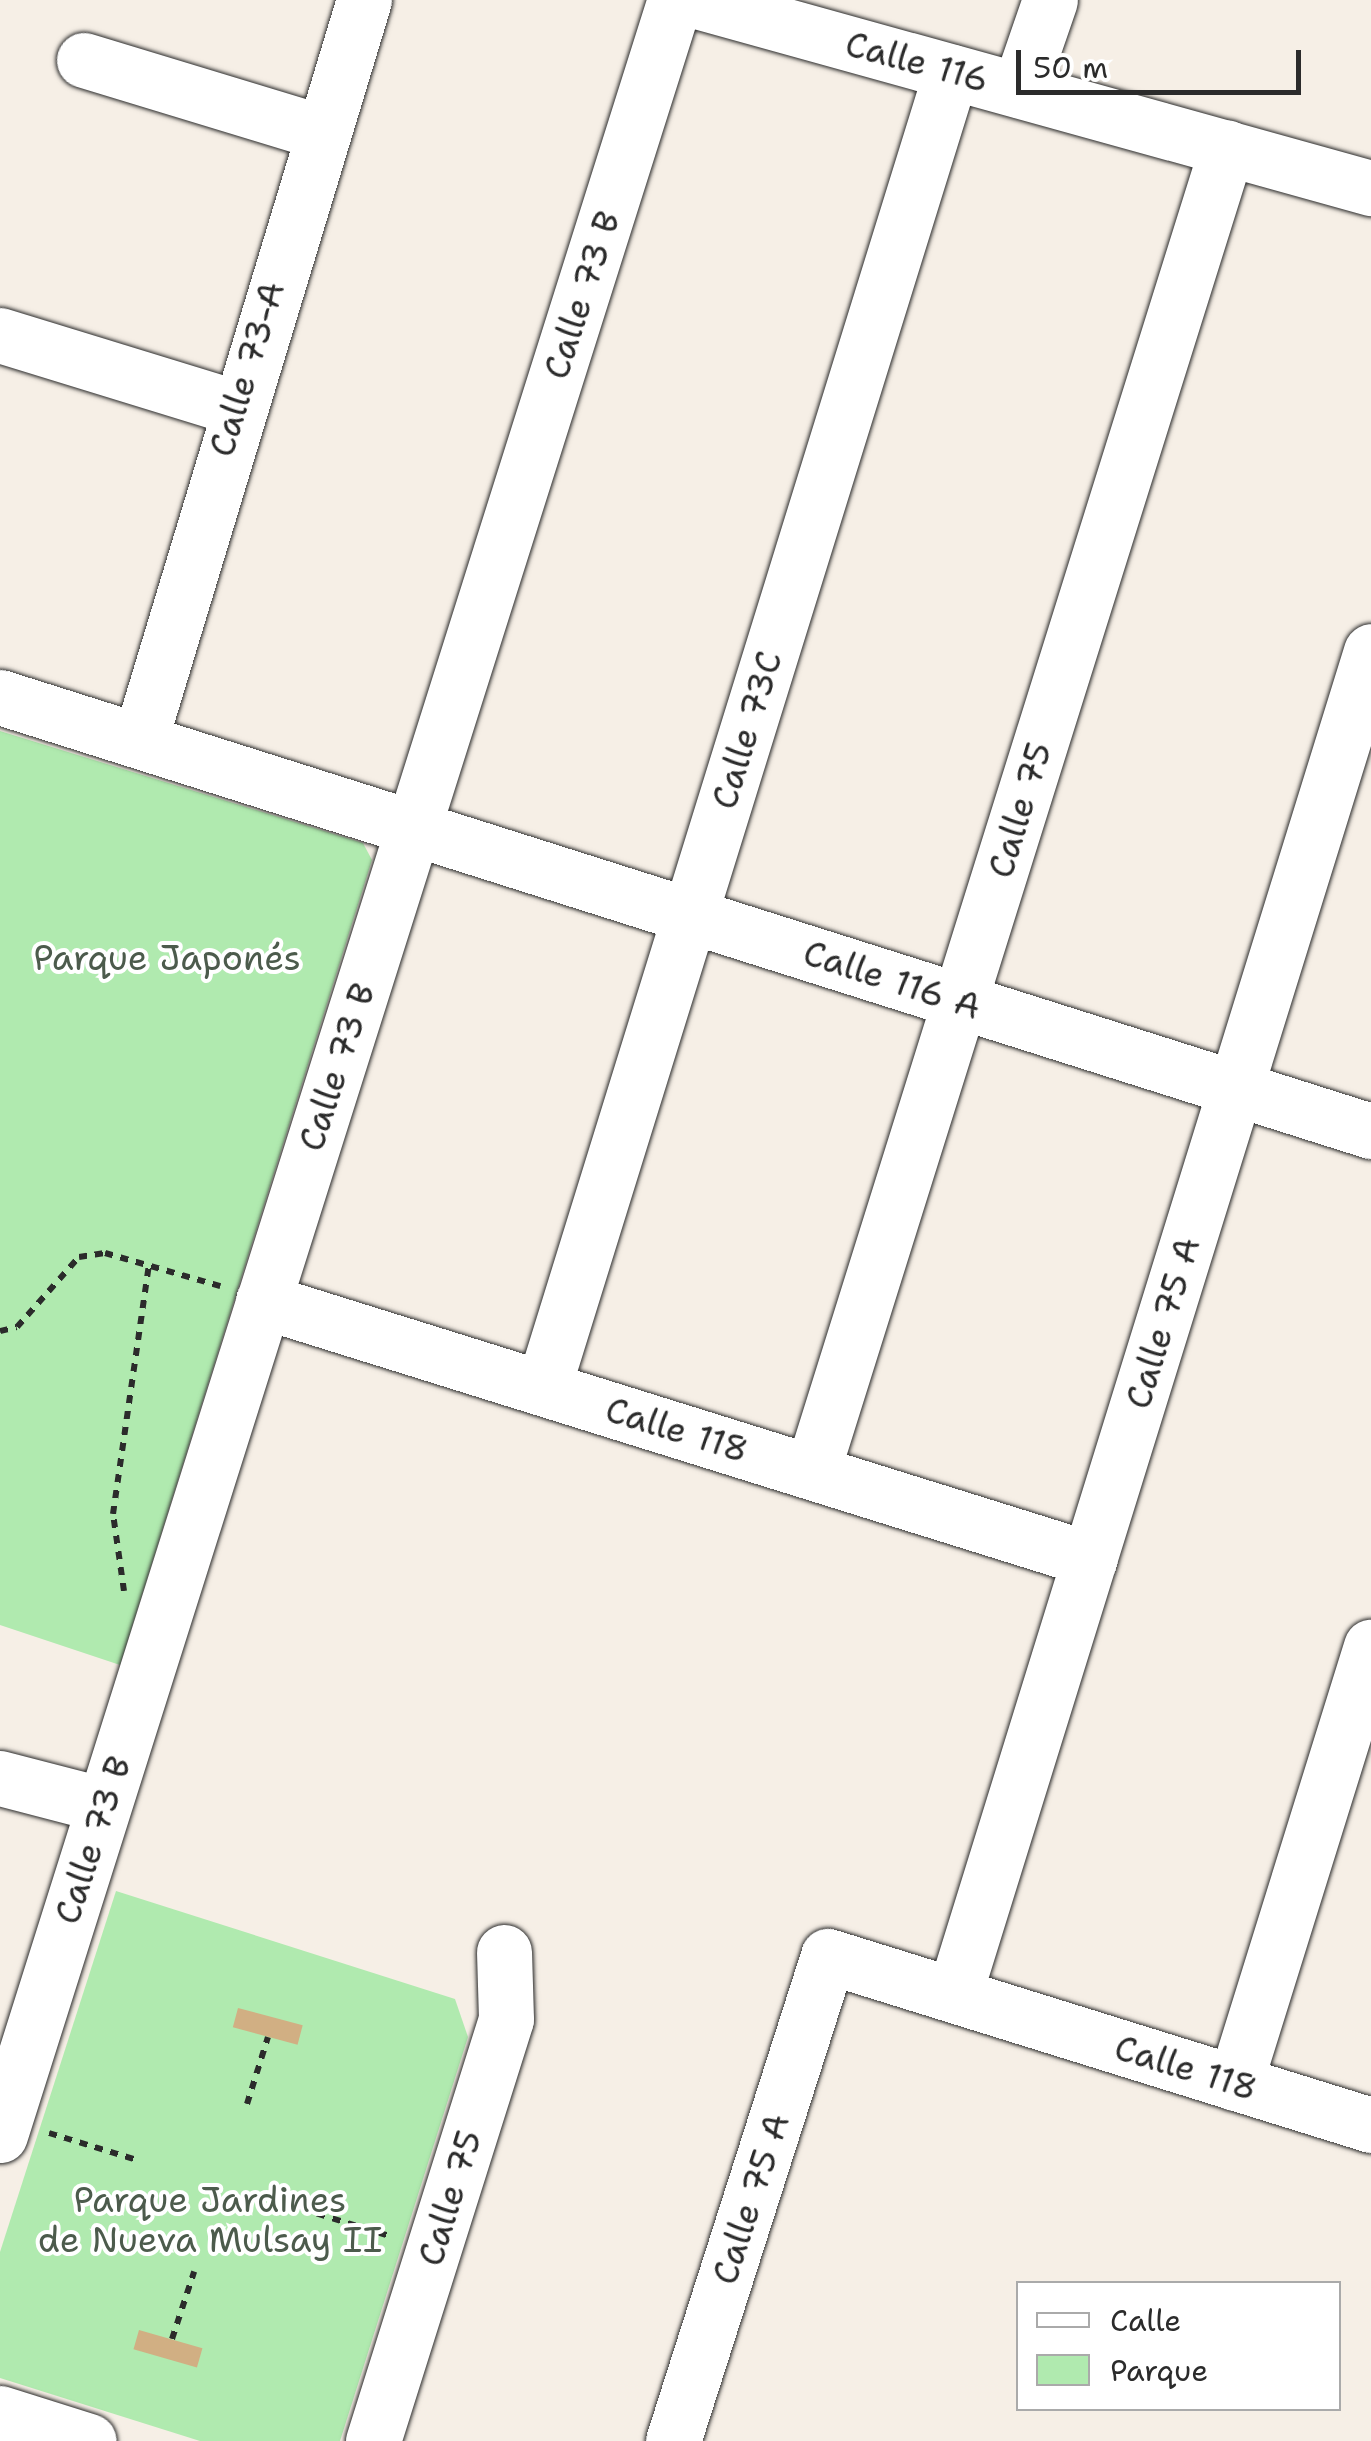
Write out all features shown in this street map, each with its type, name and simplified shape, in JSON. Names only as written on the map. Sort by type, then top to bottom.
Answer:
[{"type":"street","name":"Calle 73-A","points":[[140,740],[234,407],[364,0]]},
{"type":"street","name":"Calle 73 B","points":[[16,2131],[104,1805],[252,1296],[412,829],[675,0]]},
{"type":"street","name":"Calle 116","points":[[693,0],[1371,188]]},
{"type":"street","points":[[1019,90],[1050,0]]},
{"type":"street","points":[[84,60],[321,132]]},
{"type":"street","name":"Calle 73C","points":[[543,1388],[952,72]]},
{"type":"street","name":"Calle 75","points":[[812,1472],[1227,148]]},
{"type":"street","points":[[0,334],[234,407]]},
{"type":"street","name":"Calle 75 A","points":[[954,1995],[1371,651]]},
{"type":"street","name":"Calle 116 A","points":[[0,697],[1371,1131]]},
{"type":"street","name":"Calle 118","points":[[252,1296],[1090,1560]]},
{"type":"street","points":[[1235,2083],[1371,1647]]},
{"type":"street","points":[[0,1778],[104,1805]]},
{"type":"street","name":"Calle 75","points":[[374,2441],[506,2019],[504,1952]]},
{"type":"street","name":"Calle 75 A","points":[[673,2441],[828,1956]]},
{"type":"street","name":"Calle 118","points":[[828,1956],[1371,2126]]},
{"type":"street","points":[[0,2413],[89,2441]]},
{"type":"path","points":[[0,1331],[18,1328],[45,1285],[79,1257],[149,1263],[252,1296]]},
{"type":"path","points":[[130,1604],[112,1549],[113,1514],[149,1263]]},
{"type":"path","points":[[247,2104],[268,2037]]},
{"type":"path","points":[[16,2131],[134,2158]]},
{"type":"path","points":[[302,2210],[411,2242]]},
{"type":"path","points":[[172,2339],[194,2272]]},
{"type":"green space","name":"Parque Japonés","points":[[0,731],[363,843],[372,860],[120,1665],[0,1625]]},
{"type":"green space","name":"Parque Jardines de Nueva Mulsay II","points":[[116,1891],[455,1999],[468,2037],[340,2441],[200,2441],[0,2378],[0,2252]]},
{"type":"building","points":[[238,2008],[303,2025],[298,2045],[233,2027]]},
{"type":"building","points":[[139,2330],[202,2348],[197,2367],[133,2349]]}]
